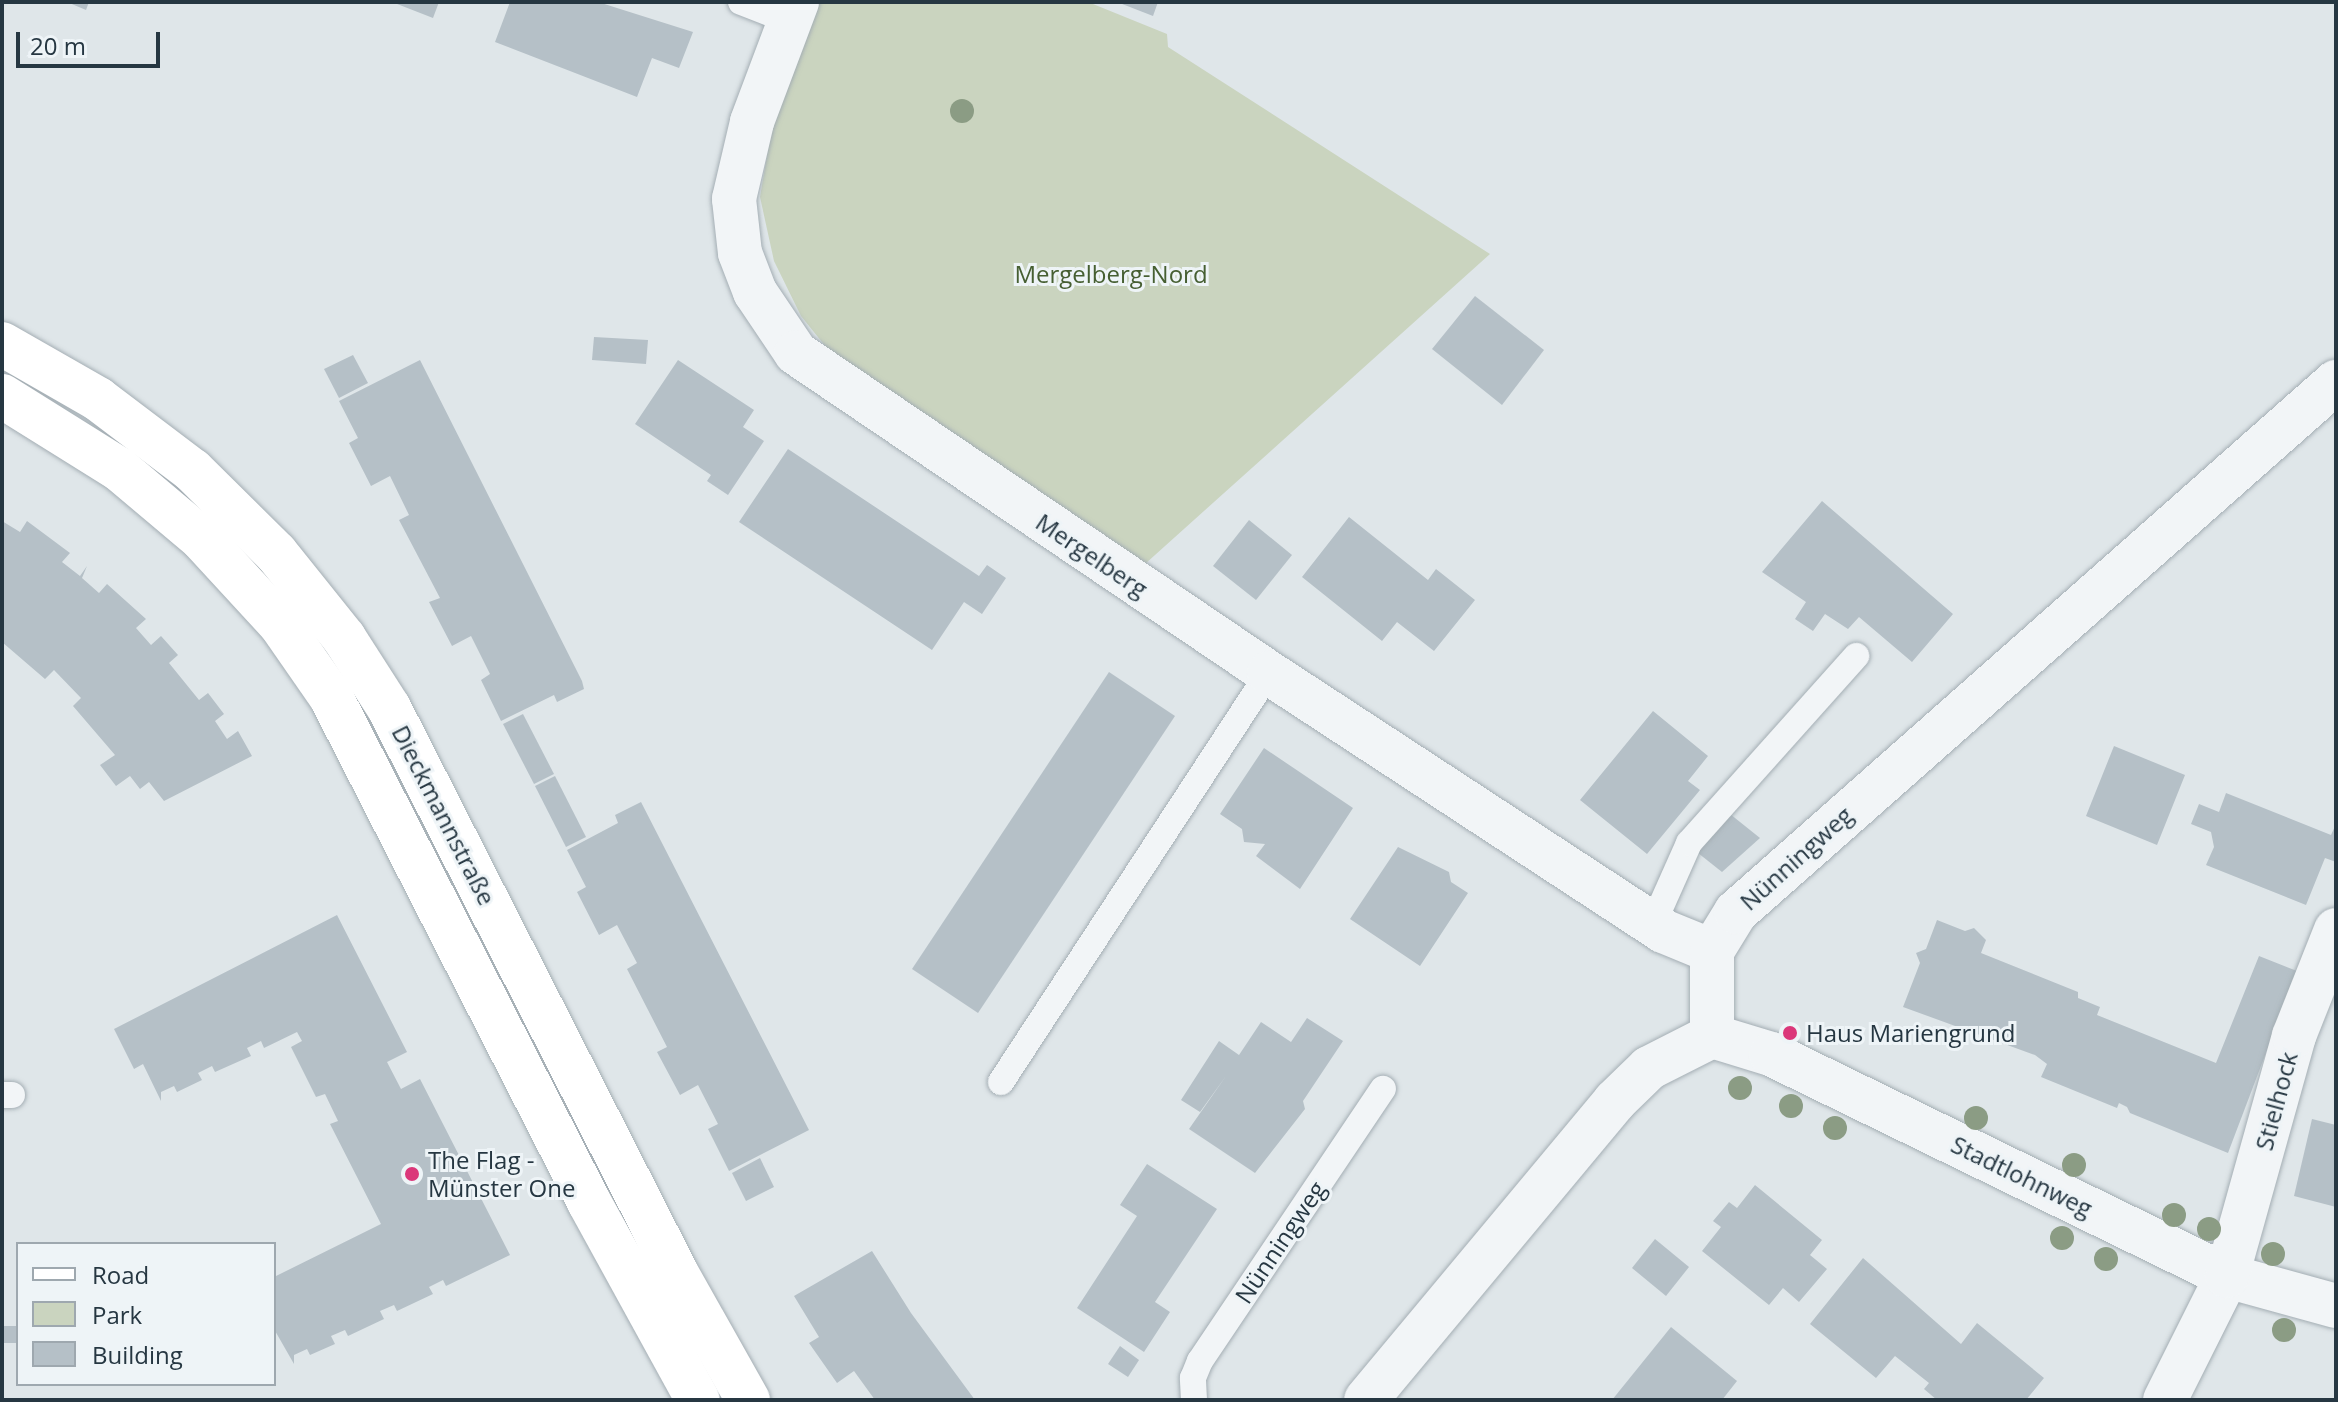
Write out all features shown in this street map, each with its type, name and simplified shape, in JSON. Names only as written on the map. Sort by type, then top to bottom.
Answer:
[{"type":"street","name":"Mergelberg","points":[[793,12],[752,122],[734,199],[740,253],[773,325],[796,353],[839,387],[1653,924],[1712,951]]},
{"type":"street","name":"Dieckmannstraße","points":[[2,344],[98,399],[192,470],[276,553],[344,638],[389,708],[677,1274],[748,1400]]},
{"type":"street","name":"Nünningweg","points":[[1712,951],[1736,912],[1760,887],[2336,382]]},
{"type":"street","name":"Dieckmannstraße","points":[[2,396],[119,469],[202,539],[281,625],[331,697],[589,1202],[698,1400]]},
{"type":"street","name":"Stielhock","points":[[2165,1400],[2227,1276],[2294,1036],[2336,930]]},
{"type":"street","points":[[1366,1400],[1615,1101],[1649,1068],[1712,1036],[1712,951]]},
{"type":"street","name":"Stadtlohnweg","points":[[1712,1036],[1771,1054],[2227,1276],[2336,1306]]},
{"type":"lane","points":[[741,2],[793,12]]},
{"type":"lane","points":[[1653,924],[1689,843],[1856,656]]},
{"type":"lane","points":[[1001,1082],[1269,673]]},
{"type":"lane","name":"Nünningweg","points":[[1194,1400],[1193,1378],[1200,1361],[1383,1089]]},
{"type":"green space","name":"Mergelberg-Nord","points":[[818,2],[1088,2],[1167,34],[1168,47],[1490,254],[1145,564],[826,347],[801,316],[774,261],[760,197],[773,120]]},
{"type":"building","points":[[67,2],[89,2],[86,10]]},
{"type":"building","points":[[392,2],[439,2],[433,18]]},
{"type":"building","points":[[510,2],[598,2],[693,32],[679,68],[652,58],[637,97],[495,42]]},
{"type":"building","points":[[1117,2],[1158,2],[1153,16]]},
{"type":"building","points":[[1475,296],[1544,350],[1502,405],[1432,349]]},
{"type":"building","points":[[594,337],[648,340],[646,364],[592,360]]},
{"type":"building","points":[[353,355],[368,383],[339,398],[324,369]]},
{"type":"building","points":[[420,360],[584,689],[557,702],[554,695],[501,721],[481,680],[490,674],[471,636],[452,646],[429,602],[440,598],[399,520],[409,515],[390,476],[371,486],[349,443],[358,438],[339,401]]},
{"type":"building","points":[[678,360],[754,410],[743,427],[764,441],[728,495],[707,481],[711,475],[635,424]]},
{"type":"building","points":[[788,449],[979,576],[987,565],[1006,578],[982,614],[964,602],[932,650],[739,522]]},
{"type":"building","points":[[1822,501],[1953,614],[1912,662],[1859,617],[1848,629],[1825,614],[1813,631],[1795,619],[1806,602],[1762,572]]},
{"type":"building","points":[[1349,517],[1428,580],[1436,569],[1475,600],[1434,651],[1397,622],[1382,641],[1302,577]]},
{"type":"building","points":[[1249,520],[1292,555],[1256,600],[1213,566]]},
{"type":"building","points":[[2,521],[20,532],[27,521],[70,553],[62,562],[80,576],[87,566],[82,578],[99,593],[107,584],[146,619],[136,628],[151,645],[161,636],[178,655],[169,663],[199,700],[208,693],[224,714],[215,721],[227,739],[238,731],[252,756],[164,801],[149,782],[140,789],[130,776],[116,786],[100,765],[115,755],[73,706],[81,698],[54,670],[45,679],[2,642]]},
{"type":"building","points":[[1109,672],[1175,716],[978,1013],[912,969]]},
{"type":"building","points":[[1653,711],[1708,756],[1688,781],[1700,790],[1647,854],[1580,800]]},
{"type":"building","points":[[523,714],[554,774],[534,784],[503,724]]},
{"type":"building","points":[[2114,746],[2185,775],[2157,845],[2086,816]]},
{"type":"building","points":[[1264,748],[1353,808],[1300,889],[1256,856],[1265,844],[1244,842],[1242,829],[1220,814]]},
{"type":"building","points":[[555,776],[586,837],[566,847],[535,786]]},
{"type":"building","points":[[2226,793],[2331,835],[2336,824],[2336,862],[2325,858],[2306,905],[2206,865],[2214,847],[2211,832],[2191,824],[2199,804],[2219,812]]},
{"type":"building","points":[[641,802],[809,1130],[729,1171],[708,1129],[718,1124],[698,1085],[680,1095],[657,1052],[667,1047],[627,969],[637,963],[617,925],[599,935],[577,892],[586,887],[567,850],[618,823],[615,815]]},
{"type":"building","points":[[1725,810],[1760,838],[1722,872],[1693,849]]},
{"type":"building","points":[[1398,847],[1449,872],[1451,882],[1468,893],[1420,966],[1350,919]]},
{"type":"building","name":"The Flag - Münster One","points":[[337,915],[407,1052],[387,1062],[401,1089],[420,1079],[510,1255],[446,1286],[443,1280],[429,1287],[433,1294],[397,1311],[394,1305],[380,1311],[384,1319],[348,1336],[345,1330],[331,1336],[335,1344],[310,1355],[307,1349],[294,1355],[294,1364],[276,1332],[276,1276],[381,1224],[330,1124],[338,1121],[325,1094],[316,1097],[291,1047],[302,1041],[297,1032],[264,1048],[261,1041],[247,1048],[251,1056],[215,1072],[212,1066],[198,1073],[202,1080],[177,1092],[174,1086],[161,1092],[161,1101],[143,1064],[134,1069],[114,1029]]},
{"type":"building","points":[[1937,920],[1965,931],[1974,928],[1986,940],[1981,953],[2078,992],[2078,998],[2100,1007],[2097,1015],[2216,1063],[2259,956],[2297,971],[2228,1153],[2130,1113],[2127,1107],[2119,1103],[2117,1108],[2041,1077],[2047,1064],[2035,1055],[1903,1007],[1920,963],[1916,953],[1926,949]]},
{"type":"building","points":[[1307,1018],[1343,1041],[1303,1101],[1305,1109],[1255,1173],[1189,1129],[1226,1076],[1200,1112],[1181,1100],[1219,1041],[1239,1055],[1261,1022],[1291,1042]]},
{"type":"building","points":[[2312,1119],[2336,1125],[2336,1207],[2294,1196]]},
{"type":"building","points":[[760,1158],[774,1187],[746,1201],[732,1173]]},
{"type":"building","points":[[1147,1164],[1217,1209],[1155,1302],[1170,1312],[1144,1352],[1077,1308],[1137,1216],[1120,1205]]},
{"type":"building","points":[[1755,1185],[1822,1240],[1810,1255],[1827,1269],[1799,1302],[1783,1288],[1769,1305],[1702,1251],[1721,1227],[1713,1221],[1729,1202],[1737,1208]]},
{"type":"building","points":[[1655,1239],[1689,1267],[1666,1296],[1632,1268]]},
{"type":"building","points":[[872,1251],[911,1313],[975,1400],[875,1400],[854,1371],[837,1383],[809,1343],[819,1337],[794,1296]]},
{"type":"building","points":[[1863,1258],[1961,1344],[1977,1323],[2044,1378],[2026,1400],[1937,1400],[1924,1389],[1929,1383],[1895,1356],[1876,1378],[1810,1324]]},
{"type":"building","points":[[2,1326],[16,1326],[16,1343],[2,1343]]},
{"type":"building","points":[[1671,1327],[1737,1381],[1722,1400],[1612,1400]]},
{"type":"building","points":[[1120,1346],[1139,1360],[1128,1377],[1108,1364]]},
{"type":"place","name":"Haus Mariengrund","points":[[1790,1033]]},
{"type":"place","name":"The Flag - Münster One","points":[[412,1174]]}]
